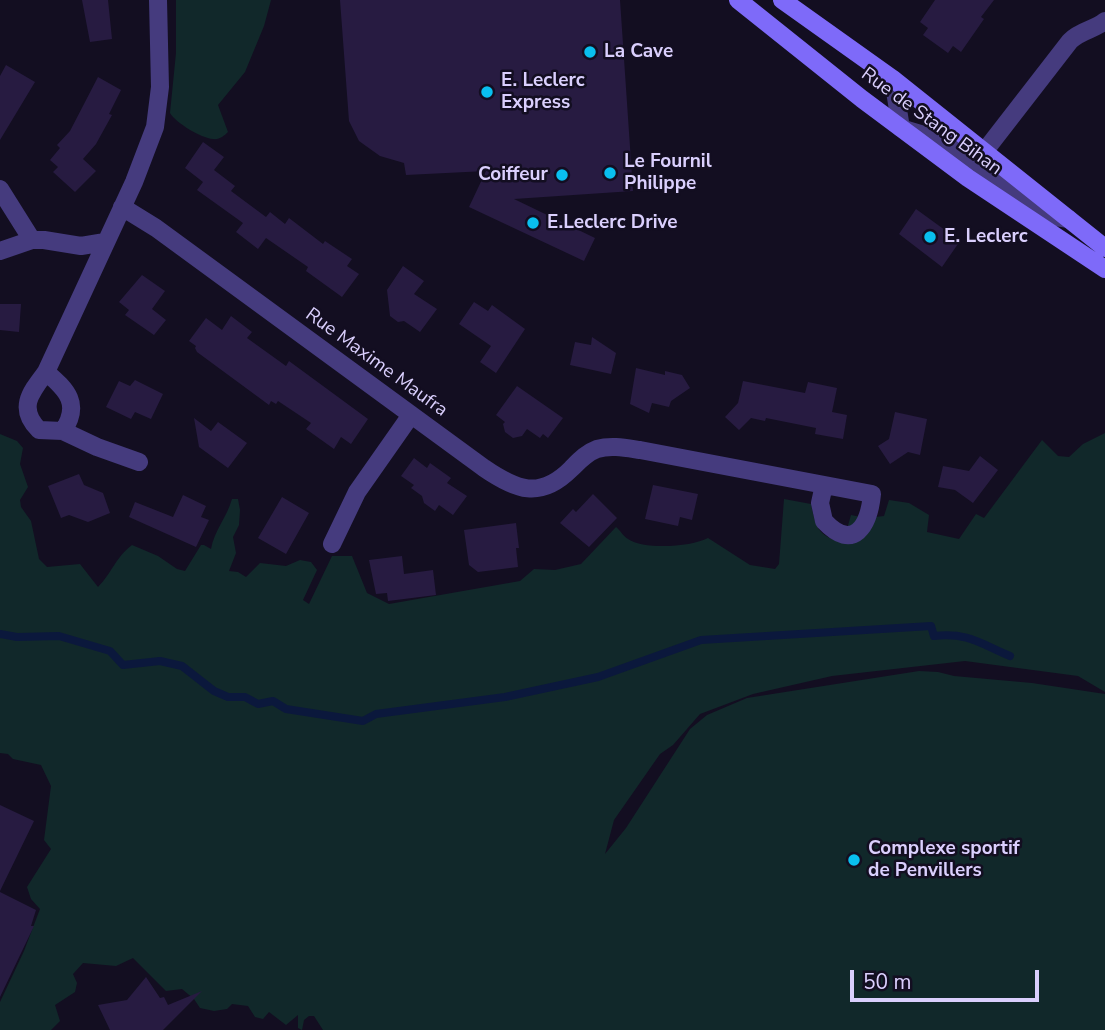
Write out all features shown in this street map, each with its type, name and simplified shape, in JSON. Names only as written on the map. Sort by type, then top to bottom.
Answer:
[{"type":"street","points":[[139,461],[97,447],[63,431],[38,430],[27,412],[28,397],[46,372],[151,139],[157,120],[160,87],[158,0]]},
{"type":"street","name":"Rue de Stang Bihan","points":[[738,0],[968,178],[1105,270]]},
{"type":"street","name":"Rue de Stang Bihan","points":[[782,0],[892,79],[1105,248]]},
{"type":"street","points":[[984,152],[1070,41],[1085,29],[1097,27],[1105,21]]},
{"type":"street","points":[[892,79],[901,128],[941,140],[1040,212],[1069,219]]},
{"type":"street","points":[[0,189],[32,240]]},
{"type":"street","name":"Rue Maxime Maufra","points":[[122,207],[156,228],[502,481],[524,489],[541,488],[555,483],[580,459],[598,449],[622,447],[824,485]]},
{"type":"street","points":[[0,251],[32,240],[81,246],[105,242]]},
{"type":"street","points":[[46,372],[65,390],[71,401],[72,415],[63,431]]},
{"type":"street","points":[[332,544],[357,492],[411,415]]},
{"type":"green space","points":[[176,0],[271,0],[264,26],[245,72],[218,105],[228,132],[219,138],[208,138],[196,133],[170,113],[176,53]]},
{"type":"green space","points":[[1105,433],[1105,692],[1078,676],[965,661],[832,676],[753,694],[700,714],[673,745],[660,754],[614,820],[605,854],[626,828],[690,729],[707,715],[747,698],[919,671],[1105,694],[1105,1030],[323,1030],[314,1016],[309,1016],[304,1020],[302,1030],[298,1028],[298,1015],[286,1025],[269,1012],[263,1019],[255,1017],[248,1006],[232,1004],[227,1009],[214,1011],[200,1008],[182,989],[166,991],[133,958],[116,966],[83,963],[73,974],[77,983],[75,992],[55,1005],[60,1021],[51,1030],[0,1030],[0,1002],[40,909],[31,899],[27,887],[51,849],[44,840],[51,786],[41,765],[13,759],[8,754],[0,753],[0,434],[17,441],[23,448],[20,464],[28,487],[20,500],[21,507],[31,521],[39,559],[47,567],[80,564],[98,587],[121,555],[132,545],[185,571],[201,545],[211,549],[232,499],[238,499],[239,525],[233,537],[236,553],[229,571],[246,577],[260,563],[286,566],[300,560],[311,562],[317,570],[303,600],[309,604],[332,556],[352,556],[367,593],[389,604],[520,581],[534,569],[555,570],[581,564],[616,527],[628,539],[645,545],[679,545],[708,538],[750,565],[775,569],[779,564],[784,499],[811,504],[819,530],[843,543],[851,515],[866,518],[884,516],[889,500],[909,503],[929,515],[927,532],[959,539],[976,514],[984,518],[1042,440],[1058,456],[1069,457],[1083,444]]},
{"type":"building","points":[[82,0],[108,0],[112,39],[90,42]]},
{"type":"building","name":"E. Leclerc Express","points":[[340,0],[620,0],[633,191],[514,199],[595,238],[584,261],[469,207],[486,171],[406,175],[404,163],[380,156],[359,141],[349,121]]},
{"type":"building","points":[[935,0],[994,0],[961,52],[953,46],[948,53],[923,35],[928,28],[920,22]]},
{"type":"building","points":[[6,65],[35,82],[0,140],[0,76]]},
{"type":"building","points":[[98,77],[121,90],[109,114],[112,115],[96,144],[83,159],[96,171],[75,192],[53,172],[58,167],[50,160],[60,148],[57,145],[70,131]]},
{"type":"building","points":[[203,142],[224,157],[214,170],[235,186],[231,191],[266,217],[270,212],[285,224],[289,218],[323,244],[325,241],[352,259],[347,266],[359,274],[342,297],[306,271],[308,267],[266,238],[258,249],[236,232],[243,223],[197,190],[203,182],[185,168]]},
{"type":"building","name":"E. Leclerc","points":[[916,209],[960,241],[942,267],[899,234]]},
{"type":"building","points":[[403,266],[424,281],[414,294],[437,309],[420,332],[404,321],[398,322],[390,316],[387,290]]},
{"type":"building","points":[[142,275],[165,291],[152,309],[166,320],[154,335],[125,315],[129,310],[119,302]]},
{"type":"building","points":[[474,302],[488,311],[492,305],[525,329],[496,373],[480,362],[491,346],[459,324]]},
{"type":"building","points":[[0,304],[21,304],[19,332],[0,330]]},
{"type":"building","points":[[231,316],[252,332],[247,338],[286,366],[289,361],[368,419],[351,444],[341,437],[334,449],[306,429],[311,423],[278,401],[276,404],[271,401],[269,405],[197,352],[196,346],[189,341],[206,318],[222,330]]},
{"type":"building","points":[[592,337],[616,353],[611,374],[570,365],[575,342],[591,345]]},
{"type":"building","points":[[636,368],[665,375],[665,371],[682,375],[690,388],[671,401],[669,407],[652,403],[649,413],[630,404]]},
{"type":"building","points":[[135,380],[163,394],[151,419],[135,412],[131,419],[106,407],[119,381],[130,386]]},
{"type":"building","points":[[743,381],[805,393],[808,382],[837,388],[832,412],[847,415],[843,439],[815,434],[816,428],[766,418],[765,421],[751,418],[739,430],[725,417],[738,403]]},
{"type":"building","points":[[517,386],[563,418],[548,438],[543,434],[540,438],[527,429],[522,436],[513,438],[505,432],[505,422],[496,415]]},
{"type":"building","points":[[895,412],[927,419],[920,455],[908,452],[890,464],[878,446],[889,439]]},
{"type":"building","points":[[194,418],[211,431],[218,422],[247,443],[228,468],[199,447]]},
{"type":"building","points":[[980,456],[998,470],[973,503],[955,490],[938,487],[943,466],[969,471]]},
{"type":"building","points":[[414,458],[427,468],[430,463],[451,478],[447,483],[467,496],[453,515],[439,505],[435,511],[424,503],[422,496],[411,488],[414,485],[401,476]]},
{"type":"building","points":[[79,474],[84,485],[103,493],[110,513],[88,522],[69,515],[61,518],[48,486]]},
{"type":"building","points":[[653,485],[698,494],[692,520],[680,517],[678,526],[645,519]]},
{"type":"building","points":[[593,494],[617,518],[589,547],[560,523],[573,509],[576,512]]},
{"type":"building","points":[[183,495],[206,506],[201,517],[209,520],[196,547],[129,517],[135,502],[173,517]]},
{"type":"building","points":[[282,497],[309,513],[286,554],[258,538]]},
{"type":"building","points":[[516,523],[518,567],[478,572],[469,565],[464,530]]},
{"type":"building","points":[[402,556],[404,574],[433,570],[436,595],[388,601],[387,593],[376,594],[369,560]]},
{"type":"building","points":[[0,805],[34,821],[0,891]]},
{"type":"building","points":[[0,892],[36,910],[31,926],[34,926],[0,997]]},
{"type":"building","points":[[146,977],[168,1005],[202,991],[163,1030],[110,1030],[98,1005],[127,1000]]},
{"type":"waterway","points":[[0,634],[17,637],[59,636],[110,651],[123,665],[160,661],[182,666],[214,691],[228,697],[245,697],[258,704],[273,701],[286,709],[363,721],[376,714],[505,697],[598,677],[701,640],[931,626],[934,636],[965,637],[1010,656]]},
{"type":"place","name":"La Cave","points":[[590,52]]},
{"type":"place","name":"E. Leclerc Express","points":[[487,92]]},
{"type":"place","name":"Le Fournil Philippe","points":[[610,173]]},
{"type":"place","name":"Coiffeur","points":[[562,175]]},
{"type":"place","name":"E.Leclerc Drive","points":[[533,223]]},
{"type":"place","name":"E. Leclerc","points":[[930,237]]},
{"type":"place","name":"Complexe sportif de Penvillers","points":[[854,860]]}]
